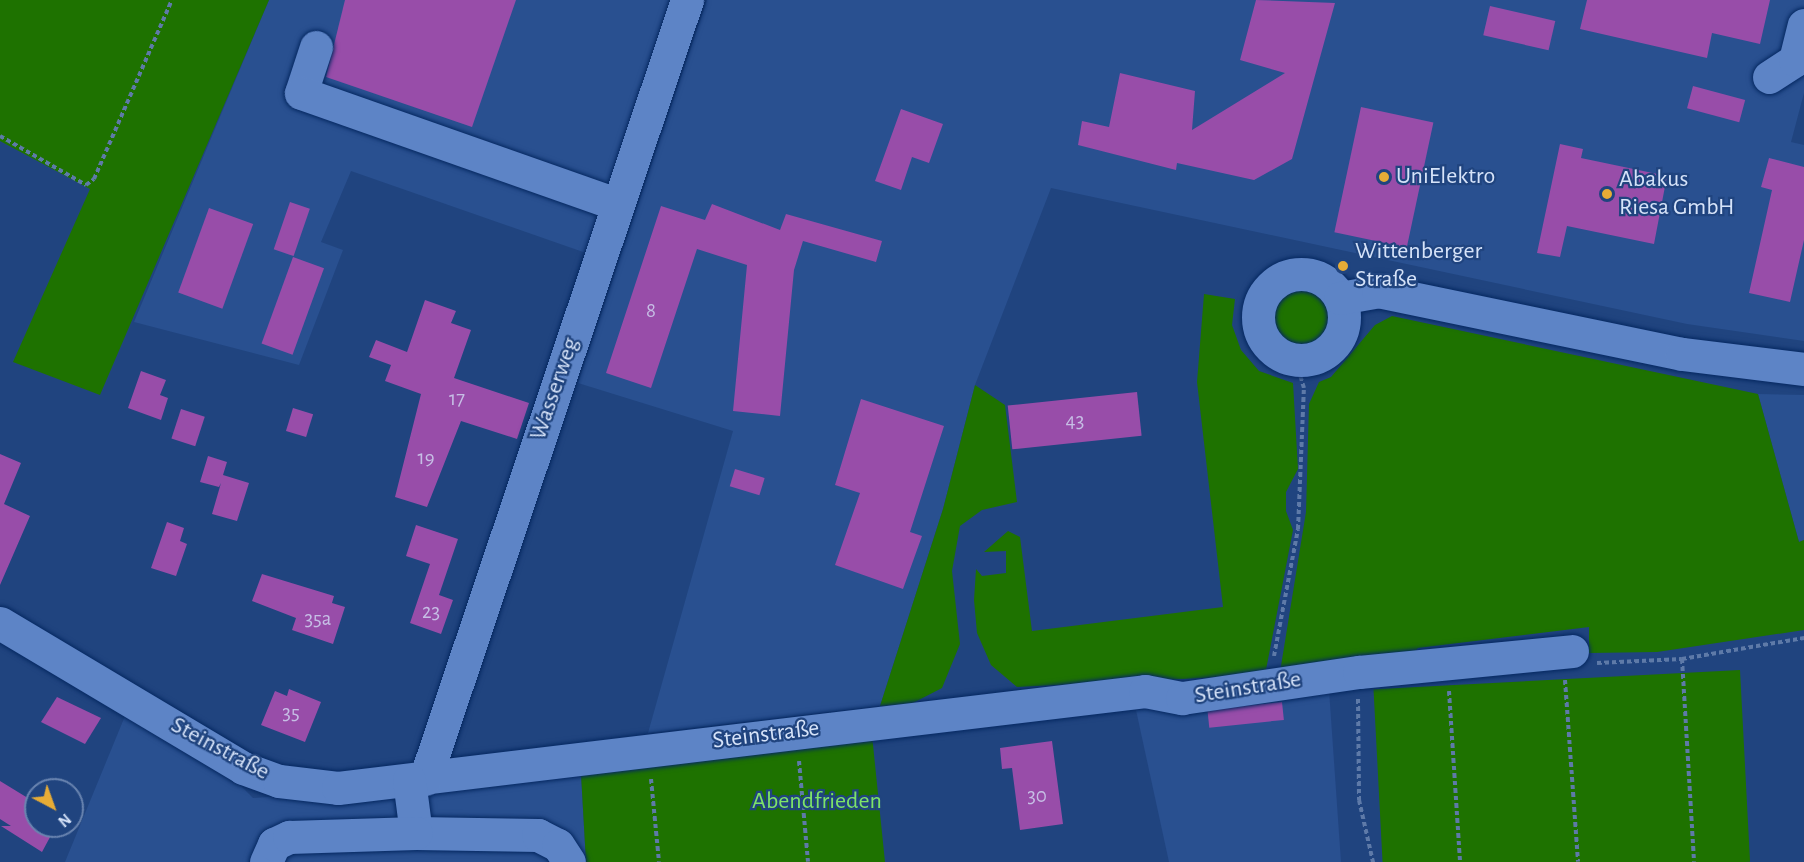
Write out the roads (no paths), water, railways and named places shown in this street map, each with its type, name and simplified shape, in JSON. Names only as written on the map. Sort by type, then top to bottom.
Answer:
[{"type":"street","name":"Wasserweg","points":[[417,779],[687,0]]},
{"type":"street","points":[[1768,77],[1795,60],[1804,25]]},
{"type":"street","points":[[316,47],[301,93],[617,204]]},
{"type":"street","points":[[1301,274],[1324,280],[1340,298],[1344,321],[1337,342],[1319,357],[1296,361],[1274,352],[1260,332],[1258,309],[1269,288],[1301,274]]},
{"type":"street","points":[[1340,298],[1378,291],[1682,354],[1804,369]]},
{"type":"street","name":"Steinstraße","points":[[0,623],[243,768],[308,787],[417,779],[796,731],[1146,691],[1182,698],[1359,672],[1568,651]]},
{"type":"street","points":[[416,833],[417,779]]},
{"type":"street","points":[[266,862],[274,844],[289,837],[416,833],[538,835],[558,845],[568,862]]},
{"type":"place","name":"UniElektro","points":[[1384,177]]},
{"type":"place","name":"Abakus Riesa GmbH","points":[[1607,194]]},
{"type":"place","name":"Wittenberger Straße","points":[[1343,266]]},
{"type":"park label","name":"Abendfrieden","points":[[817,802]]}]
